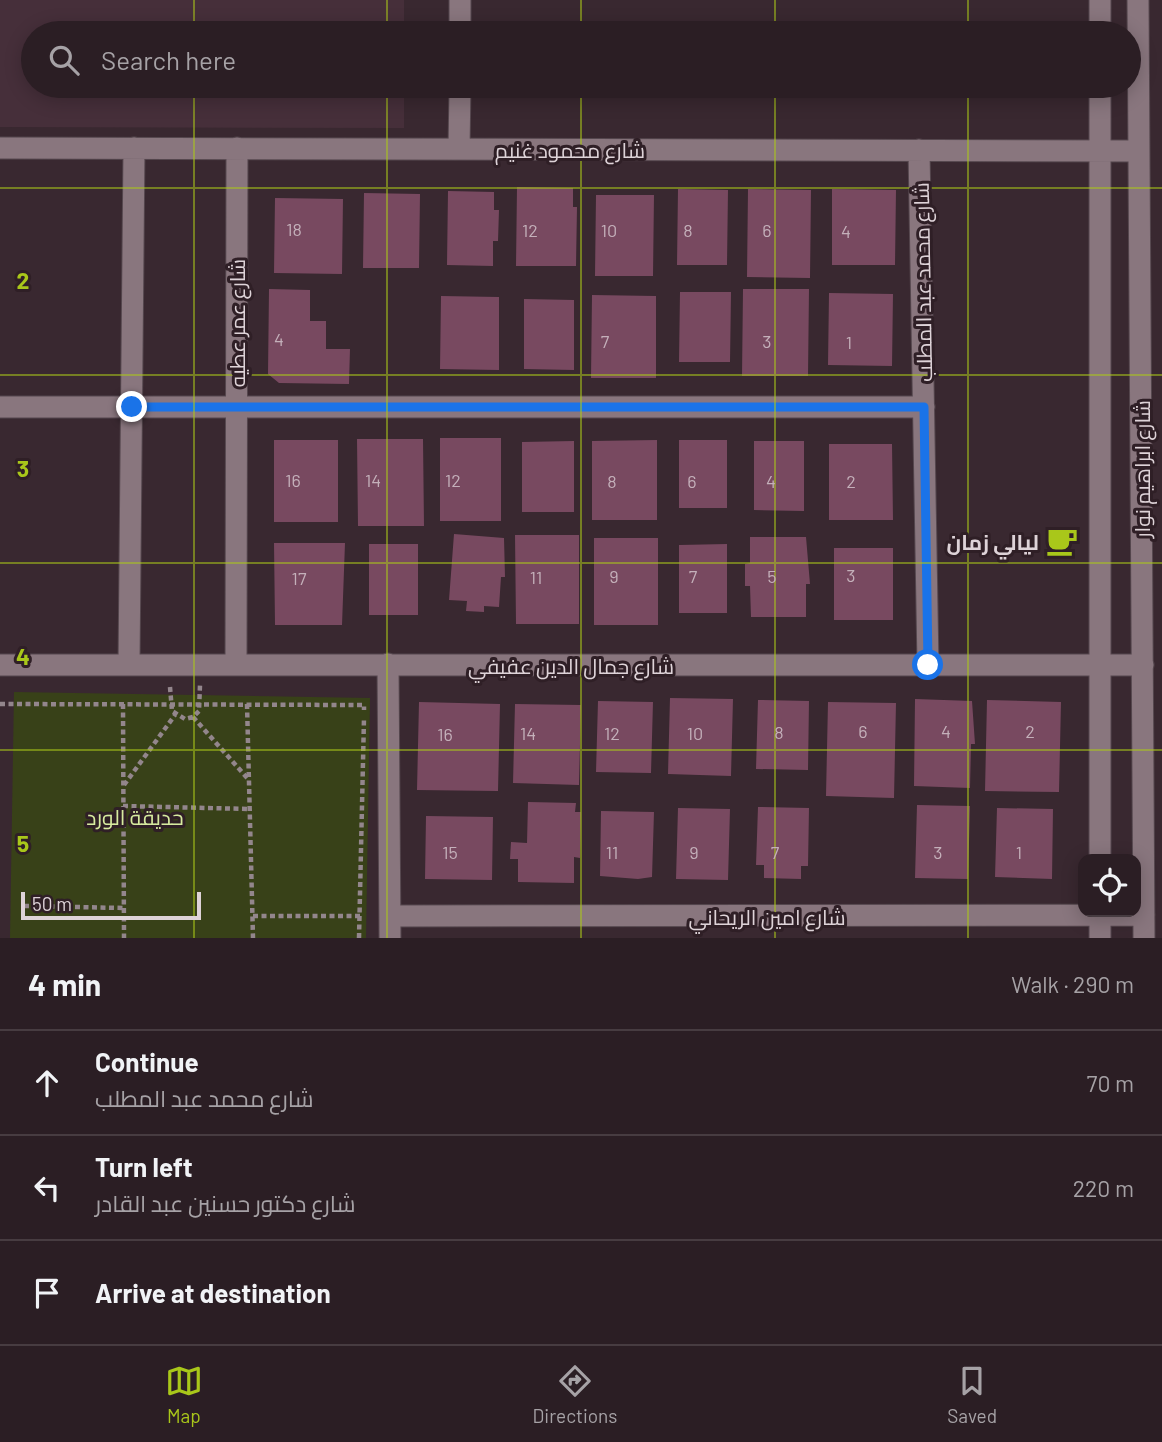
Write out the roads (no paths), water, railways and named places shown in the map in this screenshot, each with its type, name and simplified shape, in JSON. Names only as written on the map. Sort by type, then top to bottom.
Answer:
[{"type":"street","points":[[460,0],[460,21]]},
{"type":"street","points":[[1100,0],[1100,21]]},
{"type":"street","name":"شارع ابراهيم نوار","points":[[1138,0],[1138,21]]},
{"type":"street","points":[[459,149],[460,98]]},
{"type":"street","name":"شارع ابراهيم نوار","points":[[1100,98],[1100,854]]},
{"type":"street","name":"شارع ابراهيم نوار","points":[[1139,98],[1144,938]]},
{"type":"street","name":"شارع محمود غنيم","points":[[0,148],[1139,150]]},
{"type":"street","points":[[130,665],[134,148]]},
{"type":"street","name":"شارع عمر عطيه","points":[[236,665],[237,148]]},
{"type":"street","name":"شارع محمد عبد المطلب","points":[[919,150],[928,665]]},
{"type":"street","points":[[0,407],[924,407]]},
{"type":"street","points":[[388,664],[390,938]]},
{"type":"street","name":"شارع جمال الدين عفيفي","points":[[0,665],[1143,665]]},
{"type":"street","name":"شارع امين الريحاني","points":[[390,916],[1078,914]]},
{"type":"street","points":[[1100,917],[1100,938]]},
{"type":"place","name":"ليالي زمان","points":[[1062,541]]},
{"type":"park label","name":"حديقة الورد","points":[[135,816]]}]
